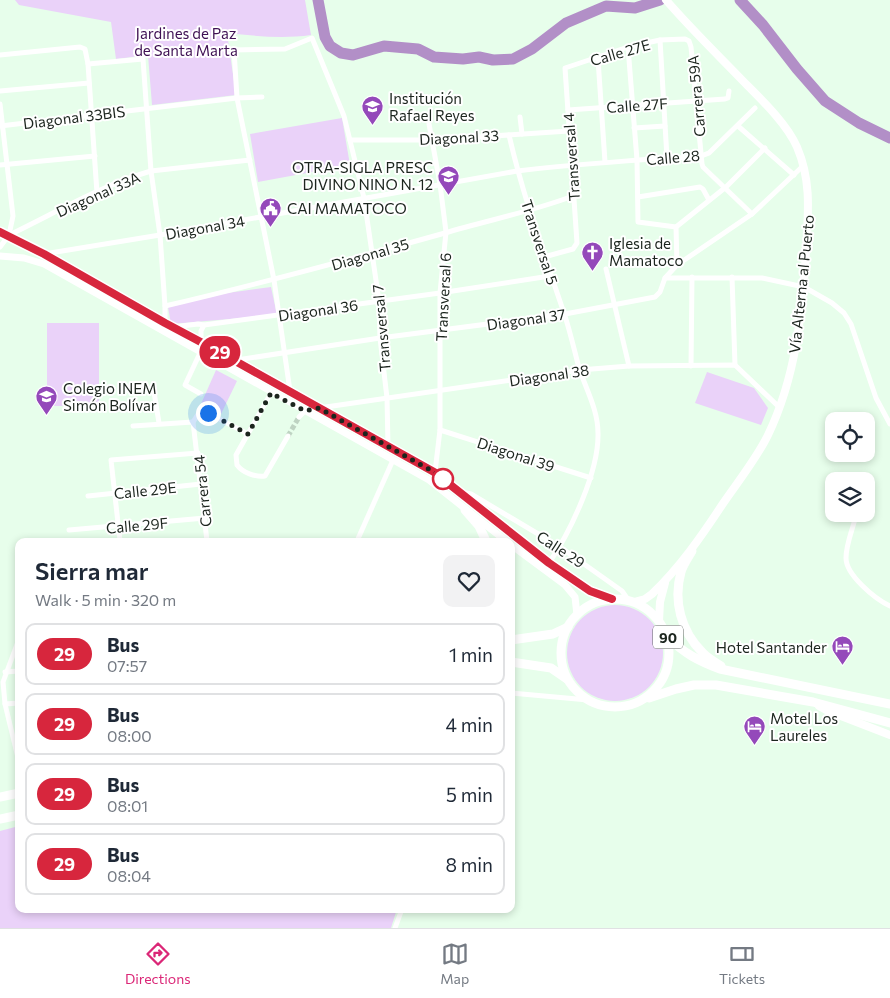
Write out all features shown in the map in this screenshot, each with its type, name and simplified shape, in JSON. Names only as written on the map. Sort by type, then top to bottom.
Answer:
[{"type":"highway","points":[[465,510],[479,526],[485,538]]},
{"type":"highway","points":[[692,551],[682,571],[677,593],[680,615],[688,636],[702,653],[721,666],[742,673]]},
{"type":"highway","name":"90","points":[[890,704],[720,669],[698,661],[680,650],[668,637],[659,621],[648,610],[632,602],[612,599],[587,607],[576,616],[563,638],[561,659],[568,680],[576,692],[598,705],[610,708],[633,705],[685,687],[716,685],[813,702],[890,723]]},
{"type":"highway","points":[[515,639],[553,634],[568,627]]},
{"type":"highway","name":"90","points":[[644,700],[658,688],[667,672],[670,655],[668,637]]},
{"type":"highway","name":"90","points":[[515,663],[551,668],[568,680]]},
{"type":"highway","points":[[0,797],[15,793]]},
{"type":"highway","points":[[0,819],[15,815]]},
{"type":"main road","name":"Vía Alterna al Puerto","points":[[632,602],[645,599],[652,594],[692,551],[768,436],[790,377],[797,347],[804,287],[809,203],[804,165],[796,145],[763,101],[683,20],[666,0]]},
{"type":"main road","points":[[0,232],[44,254],[165,323],[236,360],[434,472],[549,563],[590,591],[612,599]]},
{"type":"main road","points":[[0,256],[24,258],[44,264],[429,480],[502,538]]},
{"type":"main road","points":[[515,548],[565,585],[575,597],[576,616]]},
{"type":"main road","name":"Vía Alterna al Puerto","points":[[659,621],[660,602],[665,582]]},
{"type":"main road","points":[[873,700],[890,709]]},
{"type":"main road","points":[[813,702],[828,711],[890,735]]},
{"type":"street","name":"Transversal 7","points":[[237,98],[234,50],[285,49],[312,38],[344,116],[364,198],[379,301],[380,338],[387,398],[388,447]]},
{"type":"street","name":"Calle 27E","points":[[567,66],[598,58],[628,47],[672,38]]},
{"type":"street","name":"Carrera 59A","points":[[672,38],[685,39],[691,47],[703,167],[752,214]]},
{"type":"street","points":[[660,40],[667,158]]},
{"type":"street","points":[[0,55],[80,47],[85,49],[88,64],[97,192]]},
{"type":"street","points":[[628,47],[637,160],[638,222],[676,227],[726,187],[765,148]]},
{"type":"street","points":[[598,58],[605,162]]},
{"type":"street","points":[[88,64],[143,59],[151,171],[160,235],[164,332]]},
{"type":"street","name":"Transversal 4","points":[[544,257],[573,249],[577,243],[573,196],[573,164],[564,71],[567,66]]},
{"type":"street","points":[[0,91],[89,83]]},
{"type":"street","name":"Calle 27F","points":[[568,110],[727,99],[729,91]]},
{"type":"street","name":"Diagonal 33BIS","points":[[1,126],[237,98],[262,97]]},
{"type":"street","points":[[237,98],[274,280],[290,392]]},
{"type":"street","points":[[0,104],[3,165],[12,216],[9,236],[0,248]]},
{"type":"street","name":"Calle 28","points":[[573,164],[701,157],[709,154],[755,108]]},
{"type":"street","points":[[520,117],[522,134]]},
{"type":"street","name":"Transversal 6","points":[[429,124],[440,184],[446,232],[440,293],[440,430],[434,472]]},
{"type":"street","points":[[634,128],[665,126]]},
{"type":"street","points":[[738,126],[794,175]]},
{"type":"street","name":"Diagonal 33","points":[[350,140],[432,140],[569,131]]},
{"type":"street","name":"Transversal 5","points":[[509,135],[529,211],[550,276],[565,314],[580,370],[596,414],[598,432],[597,457],[591,478],[560,547],[549,563]]},
{"type":"street","points":[[3,165],[95,156]]},
{"type":"street","name":"Diagonal 33A","points":[[9,236],[97,192],[138,175],[151,171],[250,160]]},
{"type":"street","name":"Diagonal 34","points":[[44,254],[262,217],[440,184],[573,164]]},
{"type":"street","points":[[665,278],[676,265],[752,214],[804,165]]},
{"type":"street","points":[[638,197],[696,187],[703,189],[709,200]]},
{"type":"street","name":"Diagonal 35","points":[[164,306],[373,254],[446,232],[529,211],[573,196]]},
{"type":"street","points":[[676,227],[676,265]]},
{"type":"street","points":[[606,269],[630,366]]},
{"type":"street","name":"Diagonal 36","points":[[173,327],[280,315],[550,276]]},
{"type":"street","points":[[691,366],[692,277]]},
{"type":"street","points":[[732,277],[735,365],[779,407]]},
{"type":"street","points":[[665,278],[762,278],[804,287],[832,303],[844,313],[852,324],[876,398],[890,424]]},
{"type":"street","name":"Diagonal 37","points":[[236,360],[380,338],[616,306],[655,298],[660,292],[665,278]]},
{"type":"street","points":[[201,341],[201,331],[204,325]]},
{"type":"street","points":[[164,332],[173,327]]},
{"type":"street","points":[[200,353],[185,386],[200,394]]},
{"type":"street","name":"Diagonal 38","points":[[305,411],[580,370],[630,366],[735,365]]},
{"type":"street","points":[[154,392],[159,423]]},
{"type":"street","points":[[271,393],[236,455],[237,465],[245,472],[265,476],[288,436]]},
{"type":"street","points":[[299,417],[305,411]]},
{"type":"street","points":[[134,426],[194,422],[199,414],[208,413],[248,434]]},
{"type":"street","name":"Carrera 54","points":[[194,422],[207,538]]},
{"type":"street","name":"Diagonal 39","points":[[440,430],[591,478]]},
{"type":"street","points":[[120,538],[111,460],[198,453]]},
{"type":"street","points":[[358,538],[393,460]]},
{"type":"street","name":"Calle 29E","points":[[88,496],[201,484]]},
{"type":"street","name":"Calle 29","points":[[460,492],[470,494],[560,547],[622,591],[632,602]]},
{"type":"street","name":"Calle 29F","points":[[68,530],[205,518]]},
{"type":"street","points":[[854,522],[846,556],[847,564],[851,572],[872,596],[890,606]]},
{"type":"street","points":[[15,649],[3,682],[6,704],[15,736]]},
{"type":"street","points":[[6,672],[15,671]]},
{"type":"street","points":[[515,693],[588,700]]},
{"type":"street","points":[[6,704],[15,703]]},
{"type":"street","points":[[395,928],[401,913]]},
{"type":"green space","name":"Jardines de Paz de Santa Marta","points":[[15,0],[305,0],[311,35],[279,37],[227,33],[236,95],[152,105],[148,55],[116,59],[111,22],[19,5]]},
{"type":"green space","points":[[342,118],[350,165],[258,182],[250,134]]},
{"type":"green space","points":[[271,287],[277,315],[171,324],[168,307],[220,294]]},
{"type":"green space","points":[[47,323],[99,323],[99,406],[47,406]]},
{"type":"green space","points":[[216,370],[237,381],[221,414],[201,404]]},
{"type":"green space","points":[[707,372],[754,388],[768,408],[761,425],[695,403]]},
{"type":"green space","points":[[615,605],[633,609],[649,619],[659,635],[663,653],[659,671],[649,687],[633,697],[615,701],[597,697],[581,687],[571,671],[567,653],[571,635],[581,619],[597,609]]},
{"type":"green space","points":[[15,827],[15,913],[396,913],[391,928],[0,928],[0,831]]},
{"type":"waterway","points":[[318,0],[325,37],[330,46],[341,53],[353,55],[384,46],[418,49],[434,57],[463,59],[479,57],[493,60],[513,59],[532,49],[566,23],[606,6],[635,8],[660,0]]},
{"type":"waterway","points":[[740,0],[825,101],[859,123],[890,138]]},
{"type":"tunnel","points":[[288,436],[299,417]]},
{"type":"bus line","name":"29","points":[[0,232],[44,254],[165,323],[236,360],[434,472],[549,563],[590,591],[612,599]]},
{"type":"place","name":"Institución Rafael Reyes","points":[[373,126]]},
{"type":"place","name":"OTRA-SIGLA PRESC DIVINO NINO N. 12","points":[[449,195]]},
{"type":"place","name":"CAI MAMATOCO","points":[[271,227]]},
{"type":"place","name":"Iglesia de Mamatoco","points":[[593,271]]},
{"type":"place","name":"Colegio INEM Simón Bolívar","points":[[47,416]]},
{"type":"place","name":"Hotel Santander","points":[[843,666]]},
{"type":"place","name":"Motel Los Laureles","points":[[754,746]]},
{"type":"route","points":[[208,413],[248,434],[271,393],[305,411],[319,408],[434,472],[447,482],[443,479]]}]
